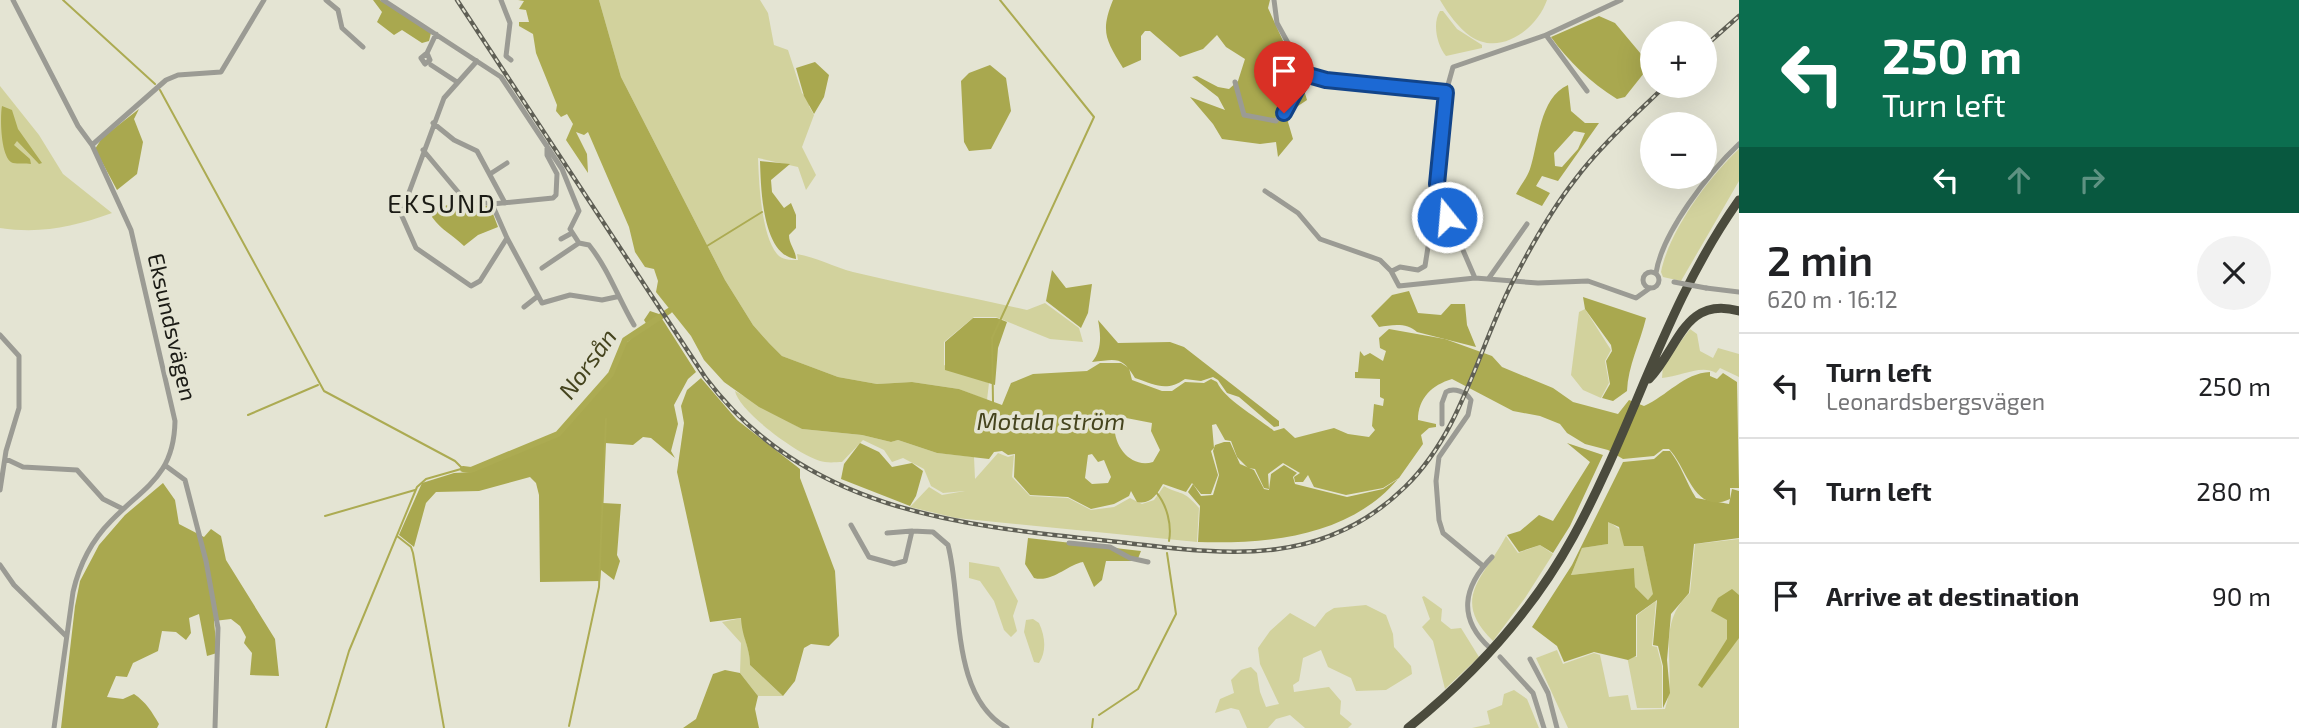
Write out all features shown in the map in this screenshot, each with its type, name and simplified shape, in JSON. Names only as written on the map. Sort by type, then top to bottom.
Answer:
[{"type":"highway","points":[[1417,728],[1467,684],[1530,612],[1577,541],[1686,284],[1739,189]]},
{"type":"highway","points":[[1720,227],[1739,200]]},
{"type":"highway","points":[[1649,379],[1691,287],[1739,209]]},
{"type":"highway","points":[[1640,393],[1679,335],[1697,316],[1714,308],[1737,310]]},
{"type":"highway","points":[[1408,728],[1464,680],[1526,610],[1572,538],[1610,463]]},
{"type":"street","name":"Eksundsvägen","points":[[13,0],[78,126],[92,145],[131,230],[148,292],[175,421],[173,445],[166,466],[149,487],[122,509],[99,535],[86,556],[74,586],[54,728]]},
{"type":"street","points":[[92,145],[166,80],[178,75],[221,72],[264,0]]},
{"type":"street","points":[[326,0],[338,10],[342,28],[363,47]]},
{"type":"street","points":[[383,0],[501,77],[562,169],[578,207],[570,229],[572,233],[579,243],[589,245],[610,271],[616,297],[634,325]]},
{"type":"street","points":[[501,0],[510,27],[506,56],[511,60]]},
{"type":"street","points":[[1274,0],[1277,23],[1305,74],[1326,80],[1444,92]]},
{"type":"street","points":[[1475,278],[1447,217],[1437,184],[1444,92],[1453,67],[1546,35],[1621,0]]},
{"type":"street","points":[[427,53],[436,34]]},
{"type":"street","points":[[1546,35],[1587,91]]},
{"type":"street","points":[[477,61],[444,98],[401,214],[416,248],[474,287],[507,238]]},
{"type":"street","points":[[431,65],[457,82]]},
{"type":"street","points":[[1235,82],[1244,115],[1276,122],[1305,74]]},
{"type":"street","points":[[433,123],[454,140],[477,151],[505,204]]},
{"type":"street","points":[[1265,191],[1298,213],[1320,239],[1380,260],[1392,271],[1399,286],[1475,278],[1538,283],[1594,282],[1636,298],[1650,288],[1695,195],[1739,144]]},
{"type":"street","points":[[423,150],[468,202],[505,204],[556,195],[557,174],[546,151],[547,145]]},
{"type":"street","points":[[490,174],[507,163]]},
{"type":"street","points":[[492,204],[507,238],[544,303],[570,295],[602,300],[616,297]]},
{"type":"street","points":[[1392,271],[1400,267],[1418,270],[1425,266],[1431,228],[1447,217]]},
{"type":"street","points":[[1489,278],[1527,224]]},
{"type":"street","points":[[561,239],[572,233]]},
{"type":"street","points":[[542,268],[579,243]]},
{"type":"street","points":[[1625,295],[1637,294],[1644,283],[1644,275],[1656,274],[1673,282],[1731,293],[1739,292]]},
{"type":"street","points":[[1644,283],[1650,288]]},
{"type":"street","points":[[1731,293],[1739,298]]},
{"type":"street","points":[[524,307],[539,298]]},
{"type":"street","points":[[0,335],[19,356],[19,408],[3,451],[6,459],[0,490]]},
{"type":"street","points":[[1442,424],[1442,400],[1446,392],[1454,390],[1467,395],[1471,400],[1470,411],[1437,460],[1439,520],[1447,537],[1483,566]]},
{"type":"street","points":[[6,459],[23,467],[77,470],[103,499],[122,509]]},
{"type":"street","points":[[166,466],[185,480],[206,561],[220,656],[215,728]]},
{"type":"street","points":[[851,525],[869,557],[894,564],[905,561],[912,531]]},
{"type":"street","points":[[887,533],[933,532],[948,545],[972,689],[988,714],[1007,728]]},
{"type":"street","points":[[1069,543],[1110,547],[1130,558],[1148,562]]},
{"type":"street","points":[[1490,648],[1473,628],[1467,604],[1474,577],[1492,557]]},
{"type":"street","points":[[0,565],[14,584],[66,636]]},
{"type":"street","points":[[1500,657],[1533,693],[1544,728]]},
{"type":"street","points":[[1530,659],[1548,693],[1558,728]]},
{"type":"green space","points":[[599,0],[760,0],[768,13],[774,45],[788,50],[802,93],[811,103],[809,106],[814,115],[802,147],[816,175],[806,190],[798,167],[758,158],[764,221],[767,234],[779,256],[798,260],[797,254],[804,255],[853,272],[1027,310],[1045,303],[1079,328],[1083,342],[1050,339],[996,317],[974,317],[944,342],[944,365],[989,383],[987,400],[959,389],[912,382],[877,384],[838,377],[782,356],[753,325],[725,280],[621,77]]},
{"type":"green space","points":[[1440,0],[1547,0],[1535,21],[1526,30],[1516,37],[1493,43],[1482,42],[1470,36]]},
{"type":"green space","points":[[1440,11],[1443,11],[1457,29],[1482,45],[1482,48],[1446,56],[1437,34],[1436,22]]},
{"type":"green space","points":[[0,86],[39,135],[63,174],[112,213],[57,228],[0,228]]},
{"type":"green space","points":[[1739,149],[1739,181],[1681,281],[1663,277],[1661,272],[1672,239],[1703,189],[1717,189],[1717,172]]},
{"type":"green space","points":[[1585,309],[1611,350],[1605,361],[1609,383],[1601,398],[1583,390],[1571,375],[1579,312]]},
{"type":"green space","points":[[1690,329],[1697,334],[1700,351],[1713,358],[1718,348],[1739,354],[1739,377],[1720,368],[1716,373],[1697,370],[1662,378],[1663,365]]},
{"type":"green space","points":[[735,391],[802,429],[862,435],[891,442],[898,440],[937,453],[974,457],[975,479],[998,453],[1008,457],[1014,455],[1012,477],[1030,496],[1068,498],[1091,510],[1114,507],[1130,498],[1142,504],[1154,500],[1164,486],[1185,495],[1199,508],[1197,542],[956,518],[910,507],[929,487],[942,495],[965,491],[943,493],[931,486],[924,469],[903,458],[892,462],[884,450],[863,440],[842,462],[815,459],[788,444],[759,422],[739,400]]},
{"type":"green space","points":[[1608,521],[1643,546],[1654,595],[1648,600],[1635,587],[1634,568],[1571,575],[1582,548],[1608,544]]},
{"type":"green space","points":[[1506,536],[1518,553],[1540,545],[1553,554],[1493,641],[1480,626],[1472,600],[1481,576]]},
{"type":"green space","points":[[1739,539],[1739,728],[1568,728],[1536,658],[1557,650],[1563,664],[1594,653],[1600,655],[1609,697],[1628,695],[1631,710],[1665,709],[1669,694],[1672,619],[1690,593],[1695,544]]},
{"type":"green space","points":[[969,562],[999,567],[1018,601],[1013,616],[1017,631],[1011,637],[1004,630],[994,601],[980,581],[969,578]]},
{"type":"green space","points":[[1422,597],[1442,609],[1441,621],[1451,629],[1461,628],[1479,657],[1445,689],[1433,641],[1422,627],[1430,619]]},
{"type":"green space","points":[[1656,601],[1652,646],[1657,647],[1662,666],[1662,708],[1637,708],[1627,656],[1637,657],[1637,615]]},
{"type":"green space","points":[[1366,605],[1386,615],[1393,634],[1394,647],[1411,666],[1412,674],[1386,690],[1356,691],[1351,678],[1328,667],[1321,650],[1303,658],[1299,681],[1293,685],[1294,692],[1329,687],[1341,701],[1340,714],[1352,724],[1348,728],[1305,728],[1290,715],[1276,719],[1268,728],[1247,728],[1239,710],[1231,708],[1215,713],[1220,699],[1234,693],[1231,680],[1241,670],[1251,667],[1257,673],[1266,707],[1279,704],[1260,664],[1258,648],[1270,631],[1290,613],[1315,627],[1326,613],[1334,608]]},
{"type":"green space","points":[[742,618],[750,665],[783,696],[758,696],[740,673],[741,643],[722,622]]},
{"type":"green space","points":[[1033,619],[1039,623],[1044,638],[1043,654],[1039,663],[1034,662],[1024,632],[1026,620]]},
{"type":"green space","points":[[1514,690],[1527,699],[1539,728],[1472,728],[1490,724],[1487,711],[1502,705],[1504,694]]},
{"type":"shaded area","points":[[373,0],[380,0],[431,33],[429,41],[422,43],[402,30],[394,35],[377,22],[382,12]]},
{"type":"shaded area","points":[[1113,0],[1270,0],[1268,8],[1284,43],[1277,60],[1308,81],[1304,90],[1307,100],[1292,110],[1288,122],[1293,139],[1278,157],[1276,142],[1260,144],[1222,139],[1190,97],[1225,110],[1218,97],[1192,77],[1197,76],[1218,87],[1229,89],[1238,81],[1245,59],[1226,47],[1217,35],[1203,49],[1180,57],[1150,31],[1145,31],[1141,36],[1141,60],[1123,68],[1107,36],[1107,20]]},
{"type":"shaded area","points":[[1599,16],[1615,23],[1640,53],[1640,78],[1625,97],[1617,99],[1589,79],[1551,37]]},
{"type":"shaded area","points":[[815,62],[829,75],[824,97],[814,114],[804,96],[796,68]]},
{"type":"shaded area","points":[[990,65],[1006,78],[1011,111],[991,149],[969,151],[964,142],[961,81],[969,73]]},
{"type":"shaded area","points":[[1568,85],[1571,111],[1585,123],[1599,123],[1558,181],[1542,176],[1536,186],[1550,193],[1542,206],[1516,194],[1530,169],[1546,110],[1558,91]],"holes":[[[1574,131],[1585,133],[1578,149],[1562,167],[1555,166],[1554,153]]]},
{"type":"shaded area","points":[[139,109],[134,119],[143,142],[137,174],[117,190],[95,149],[102,138]]},
{"type":"shaded area","points":[[760,161],[790,164],[771,180],[772,192],[784,208],[791,203],[796,215],[796,228],[789,235],[796,259],[785,255],[776,246],[770,233],[763,203]]},
{"type":"shaded area","points":[[459,201],[490,206],[498,227],[478,235],[464,246],[432,217],[436,209]]},
{"type":"shaded area","points":[[1052,270],[1066,288],[1092,284],[1088,313],[1081,328],[1046,301]]},
{"type":"shaded area","points":[[1409,291],[1418,313],[1441,315],[1451,304],[1465,304],[1467,325],[1476,347],[1417,332],[1404,325],[1379,327],[1371,316],[1392,295]]},
{"type":"shaded area","points":[[1583,297],[1646,318],[1627,391],[1613,401],[1602,398],[1610,384],[1606,361],[1612,351],[1611,345],[1585,309]]},
{"type":"shaded area","points":[[650,311],[659,314],[696,372],[688,379],[674,405],[678,424],[671,451],[675,458],[651,438],[643,437],[633,445],[605,443],[603,503],[621,504],[617,555],[620,561],[614,580],[601,570],[600,581],[540,582],[539,495],[536,483],[530,477],[479,491],[436,492],[426,503],[414,547],[399,535],[422,483],[454,473],[472,472],[560,435],[612,376],[625,344],[647,325],[644,320]]},
{"type":"shaded area","points":[[973,318],[997,318],[1007,322],[998,348],[995,385],[945,370],[945,342]]},
{"type":"shaded area","points":[[1098,320],[1118,343],[1170,342],[1184,347],[1279,421],[1279,426],[1274,427],[1239,397],[1227,393],[1213,377],[1201,381],[1185,379],[1172,385],[1161,386],[1135,378],[1122,362],[1092,362],[1100,342]]},
{"type":"shaded area","points":[[701,378],[737,420],[800,469],[800,478],[835,571],[839,636],[829,646],[811,644],[804,648],[795,681],[783,696],[750,665],[741,618],[710,622],[677,472],[684,423],[681,406],[687,390]]},
{"type":"shaded area","points":[[1230,442],[1240,464],[1254,470],[1264,489],[1269,490],[1271,474],[1284,465],[1297,473],[1293,477],[1295,484],[1347,497],[1383,489],[1398,479],[1356,514],[1332,525],[1279,538],[1198,542],[1200,506],[1188,492],[1193,484],[1201,496],[1213,495],[1219,475],[1213,451],[1215,445]]},
{"type":"shaded area","points":[[860,443],[879,452],[892,467],[912,463],[923,471],[916,496],[910,506],[841,479],[844,464]]},
{"type":"shaded area","points":[[1567,443],[1603,455],[1570,526],[1553,553],[1540,545],[1519,552],[1507,535],[1520,531],[1539,515],[1553,521],[1590,462]]},
{"type":"shaded area","points":[[1663,451],[1670,451],[1696,498],[1729,504],[1732,489],[1739,491],[1739,538],[1694,544],[1689,593],[1671,614],[1667,660],[1670,693],[1663,708],[1663,666],[1658,646],[1653,645],[1657,600],[1636,615],[1636,656],[1628,660],[1594,652],[1564,662],[1557,646],[1532,627],[1572,565],[1623,462],[1654,459]],"holes":[[[1608,522],[1619,527],[1624,546],[1643,546],[1653,594],[1648,600],[1635,587],[1634,568],[1571,575],[1582,548],[1608,544]]]},
{"type":"shaded area","points":[[163,483],[175,500],[179,524],[204,537],[211,529],[221,536],[226,560],[275,639],[279,676],[250,675],[252,653],[244,643],[246,637],[240,626],[231,619],[214,621],[217,653],[207,656],[199,614],[189,618],[191,633],[186,640],[176,632],[162,631],[158,651],[133,663],[127,677],[116,676],[107,697],[123,699],[134,694],[151,711],[159,724],[157,728],[61,728],[80,581],[99,545],[125,515]]},
{"type":"shaded area","points":[[1028,538],[1141,551],[1137,561],[1106,561],[1102,580],[1094,587],[1083,562],[1047,578],[1034,578],[1025,564]]},
{"type":"shaded area","points":[[1732,589],[1739,595],[1739,638],[1702,688],[1698,685],[1727,639],[1727,620],[1711,611],[1718,598]]},
{"type":"shaded area","points":[[725,670],[740,673],[758,696],[755,709],[759,728],[683,728],[696,719],[713,674]]},
{"type":"water","name":"Motala ström","points":[[518,0],[599,0],[621,77],[725,280],[753,325],[782,356],[838,377],[877,384],[912,382],[959,389],[1002,405],[1011,383],[1033,374],[1087,371],[1100,363],[1121,363],[1129,368],[1132,380],[1162,391],[1172,391],[1185,382],[1204,383],[1211,379],[1217,382],[1234,402],[1274,431],[1284,428],[1295,438],[1334,428],[1348,434],[1369,437],[1375,430],[1372,426],[1374,404],[1383,406],[1380,379],[1355,378],[1355,372],[1358,372],[1360,351],[1364,356],[1370,353],[1383,361],[1386,351],[1380,348],[1379,338],[1389,329],[1445,339],[1492,356],[1502,367],[1553,388],[1573,402],[1618,414],[1629,400],[1644,406],[1692,376],[1710,372],[1710,376],[1717,379],[1723,373],[1737,382],[1739,488],[1730,488],[1730,499],[1708,501],[1693,487],[1669,449],[1663,449],[1654,456],[1623,459],[1608,450],[1585,444],[1567,433],[1560,424],[1540,416],[1513,411],[1452,379],[1432,389],[1423,399],[1418,420],[1436,424],[1436,427],[1429,428],[1421,435],[1423,444],[1399,478],[1383,488],[1346,495],[1314,487],[1308,475],[1303,482],[1295,482],[1294,477],[1300,473],[1283,463],[1268,474],[1269,489],[1264,488],[1255,469],[1248,468],[1237,457],[1231,441],[1225,440],[1216,424],[1212,425],[1214,448],[1211,451],[1218,475],[1211,494],[1201,494],[1192,483],[1186,492],[1163,484],[1153,498],[1146,502],[1137,502],[1131,491],[1129,496],[1114,504],[1091,509],[1068,497],[1030,495],[1014,477],[1015,454],[994,452],[989,459],[937,453],[898,440],[891,442],[862,435],[802,429],[759,407],[724,382],[704,360],[691,336],[656,292],[658,281],[654,269],[645,267],[635,252],[629,227],[588,132],[584,135],[576,132],[587,154],[588,173],[566,140],[573,124],[567,114],[561,117],[556,111],[557,105],[536,53],[533,34],[519,26],[519,22],[529,22],[526,10],[519,9],[524,1]],"holes":[[[1121,417],[1152,423],[1151,431],[1160,450],[1153,462],[1136,462],[1129,458],[1119,445],[1114,429],[1115,420]],[[1092,454],[1098,462],[1104,460],[1111,477],[1108,483],[1092,484],[1085,478],[1088,455]]]},
{"type":"water","points":[[2,106],[12,110],[18,129],[42,163],[39,164],[17,141],[14,145],[30,159],[31,164],[13,163],[9,160],[2,136]]},
{"type":"waterway","points":[[63,0],[155,84]]},
{"type":"waterway","points":[[993,402],[992,338],[1094,117],[1000,0]]},
{"type":"waterway","points":[[160,90],[324,391],[455,461],[463,469]]},
{"type":"waterway","points":[[707,246],[762,212]]},
{"type":"waterway","name":"Norsån","points":[[463,469],[471,470],[558,434],[611,374],[625,340],[669,311]]},
{"type":"waterway","points":[[248,415],[318,385]]},
{"type":"waterway","points":[[569,726],[599,587],[606,419]]},
{"type":"waterway","points":[[326,728],[349,651],[417,487],[426,479],[461,469]]},
{"type":"waterway","points":[[325,516],[415,490]]},
{"type":"waterway","points":[[1156,492],[1168,515],[1169,541]]},
{"type":"waterway","points":[[397,536],[411,547],[413,553],[444,728]]},
{"type":"waterway","points":[[1099,715],[1138,689],[1176,614],[1167,553]]},
{"type":"waterway","points":[[1092,728],[1093,719]]},
{"type":"railway","points":[[457,0],[705,377],[745,422],[789,456],[836,483],[887,503],[940,517],[1052,535],[1189,550],[1228,552],[1302,545],[1337,533],[1372,514],[1405,487],[1425,465],[1455,416],[1512,283],[1557,205],[1595,156],[1653,98]]},
{"type":"railway","points":[[1717,35],[1739,16]]},
{"type":"district","name":"EKSUND","points":[[442,204]]},
{"type":"route","points":[[1284,113],[1305,74],[1326,80],[1446,92],[1437,190],[1447,217]]}]
